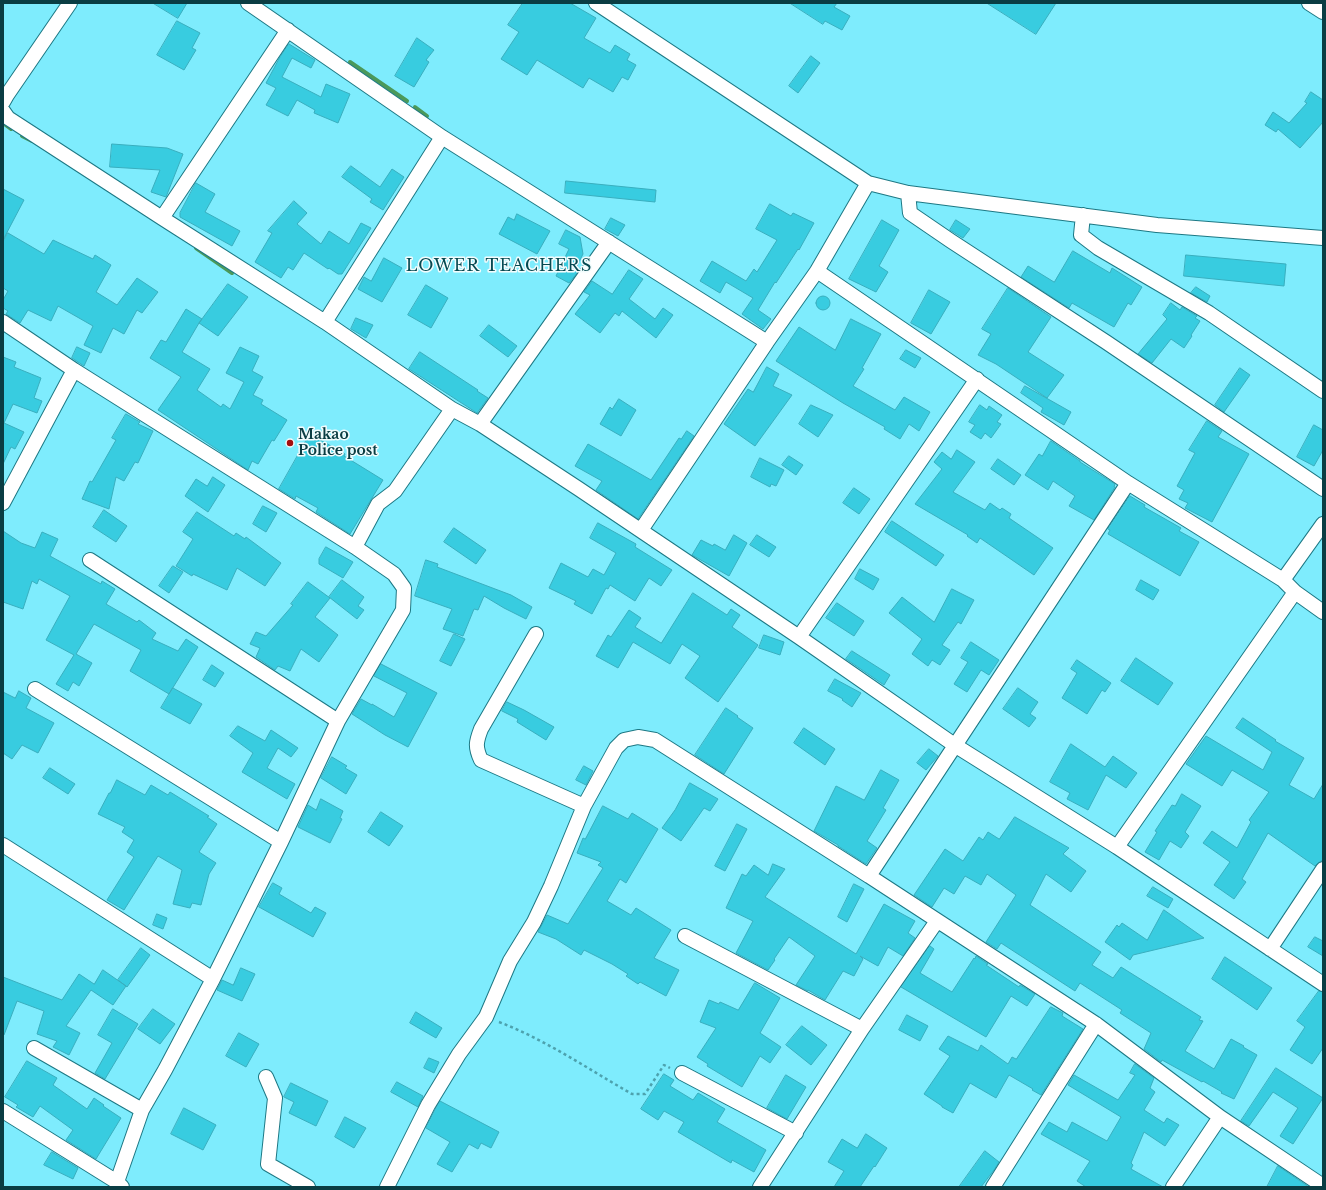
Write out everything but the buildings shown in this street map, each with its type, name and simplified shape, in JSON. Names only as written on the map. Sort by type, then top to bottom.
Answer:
[{"type":"street","points":[[4,96],[70,3]]},
{"type":"street","points":[[248,3],[442,137],[767,342]]},
{"type":"street","points":[[596,3],[868,183],[908,193],[1157,225],[1323,238]]},
{"type":"street","points":[[1309,3],[1323,12]]},
{"type":"street","points":[[162,218],[288,30]]},
{"type":"street","points":[[3,111],[8,118],[325,322],[452,408],[480,424],[641,530],[956,746],[1117,847],[1323,984]]},
{"type":"street","points":[[325,322],[442,137]]},
{"type":"street","points":[[641,530],[767,342],[817,271],[868,183]]},
{"type":"street","points":[[908,193],[910,213],[1112,346],[1323,489]]},
{"type":"street","points":[[1083,215],[1081,236],[1098,248],[1209,313],[1323,391]]},
{"type":"street","points":[[480,424],[609,242]]},
{"type":"street","points":[[817,271],[1128,483],[1282,580],[1295,592],[1323,612]]},
{"type":"street","points":[[3,322],[74,370],[355,547],[394,574],[404,588],[403,610],[338,721],[281,842],[213,979],[142,1110],[119,1184],[3,1111]]},
{"type":"street","points":[[3,503],[74,370]]},
{"type":"street","points":[[799,637],[977,379]]},
{"type":"street","points":[[355,547],[378,504],[395,491],[452,408]]},
{"type":"street","points":[[869,876],[1128,483]]},
{"type":"street","points":[[1282,580],[1323,524]]},
{"type":"street","points":[[90,560],[338,721]]},
{"type":"street","points":[[1117,847],[1295,592]]},
{"type":"street","points":[[536,634],[481,729],[476,742],[478,752],[481,760],[584,806]]},
{"type":"street","points":[[35,689],[281,842]]},
{"type":"street","points":[[387,1187],[428,1105],[459,1054],[486,1017],[510,961],[534,922],[551,886],[584,806],[616,748],[624,740],[638,737],[655,740],[869,876],[1096,1024],[1220,1117],[1323,1186]]},
{"type":"street","points":[[3,845],[213,979]]},
{"type":"street","points":[[1270,949],[1323,869]]},
{"type":"street","points":[[760,1187],[862,1029],[937,921]]},
{"type":"street","points":[[685,936],[862,1029]]},
{"type":"street","points":[[992,1187],[1096,1024]]},
{"type":"street","points":[[34,1048],[142,1110]]},
{"type":"street","points":[[682,1073],[796,1133]]},
{"type":"street","points":[[266,1077],[274,1098],[268,1164],[308,1187]]},
{"type":"street","points":[[1173,1187],[1220,1117]]},
{"type":"path","points":[[486,1017],[522,1031],[632,1094],[645,1094],[664,1065],[682,1073]]},
{"type":"waterway","points":[[350,62],[407,101]]},
{"type":"waterway","points":[[415,107],[427,116]]},
{"type":"waterway","points":[[3,123],[11,129]]},
{"type":"waterway","points":[[22,136],[32,141]]},
{"type":"waterway","points":[[196,248],[232,273]]},
{"type":"place","name":"Makao Police post","points":[[290,443]]},
{"type":"district","name":"LOWER TEACHERS","points":[[499,266]]}]
